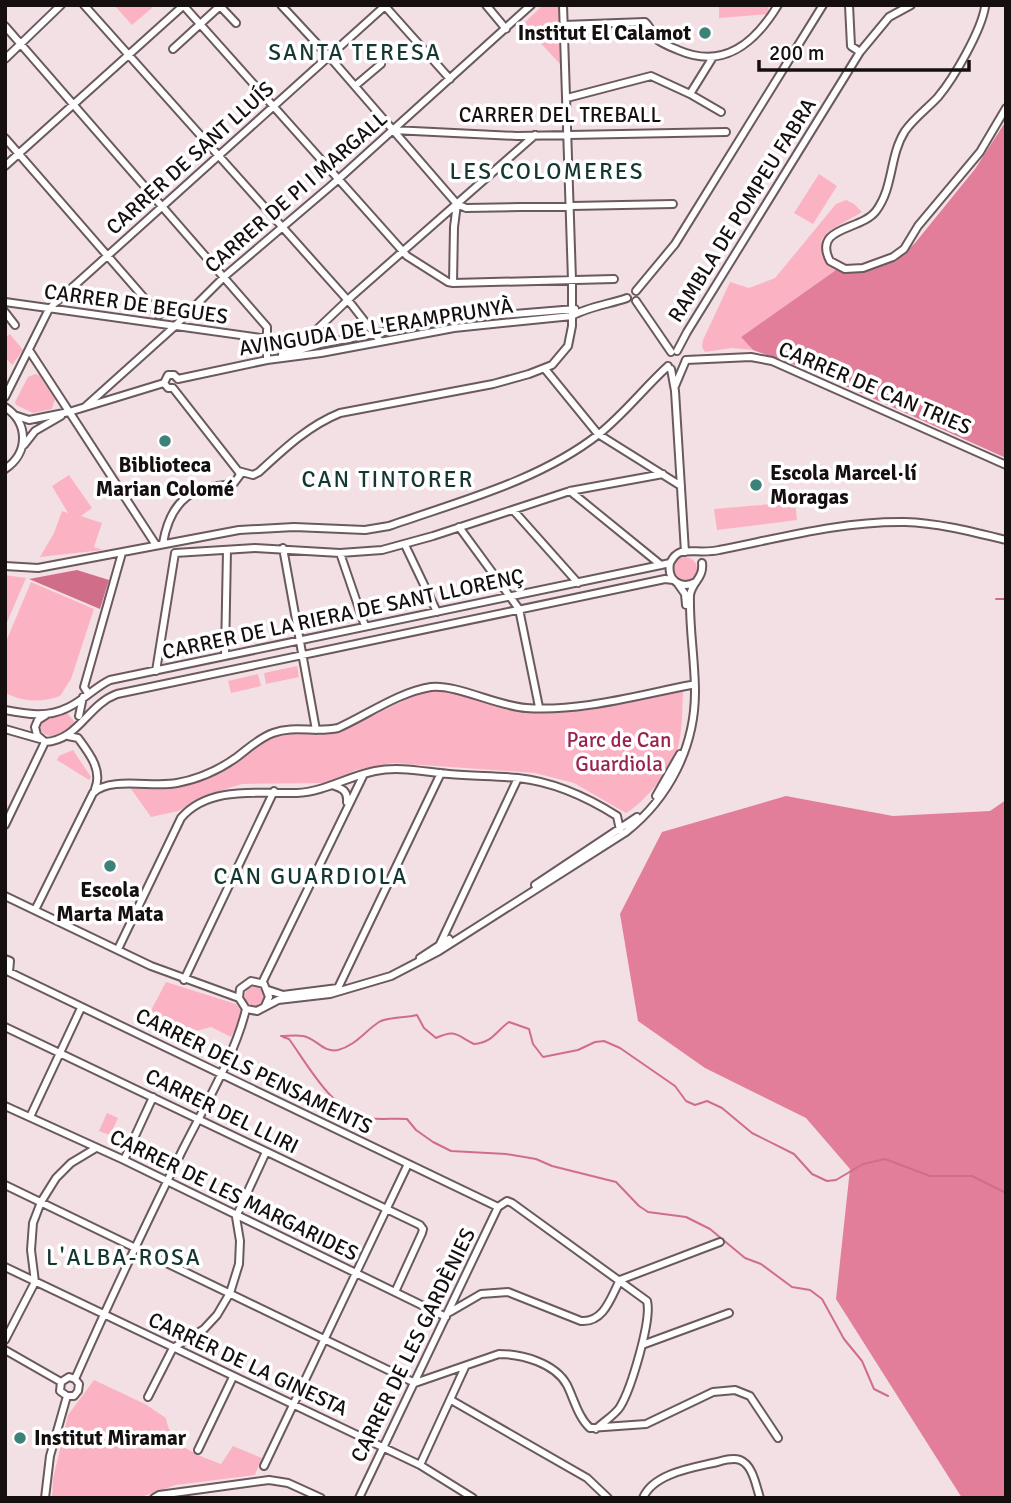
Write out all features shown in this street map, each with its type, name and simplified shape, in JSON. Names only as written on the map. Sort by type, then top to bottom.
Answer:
[{"type":"street","points":[[5,59],[61,5]]},
{"type":"street","points":[[84,5],[347,300],[380,341]]},
{"type":"street","points":[[5,166],[183,5],[402,252],[448,282],[614,279]]},
{"type":"street","points":[[281,5],[457,204],[466,208],[673,204]]},
{"type":"street","points":[[385,5],[450,79]]},
{"type":"street","name":"CARRER DE SANT LLUÍS","points":[[49,309],[385,5]]},
{"type":"street","points":[[486,5],[506,29]]},
{"type":"street","name":"CARRER DE PI I MARGALL","points":[[85,407],[174,327],[225,276],[338,180],[531,5]]},
{"type":"street","points":[[238,471],[253,475],[303,433],[340,413],[493,384],[545,369],[559,358],[568,346],[572,334],[572,280],[564,5]]},
{"type":"street","points":[[564,25],[645,22],[662,42],[694,56],[714,56],[737,50],[754,39],[778,5]]},
{"type":"street","points":[[636,291],[675,244],[823,5]]},
{"type":"street","points":[[849,5],[850,46],[859,52]]},
{"type":"street","name":"RAMBLA DE POMPEU FABRA","points":[[674,352],[859,52],[889,17],[911,5]]},
{"type":"street","points":[[173,49],[220,6],[236,23]]},
{"type":"street","points":[[986,6],[950,82],[905,132],[898,146],[887,193],[876,212],[828,240],[826,250],[830,261],[845,269],[863,268],[886,261],[904,249],[922,222],[980,152],[1006,108]]},
{"type":"street","points":[[5,26],[267,327],[267,359]]},
{"type":"street","points":[[690,94],[714,56]]},
{"type":"street","points":[[355,86],[381,64]]},
{"type":"street","points":[[566,98],[651,76],[721,112]]},
{"type":"street","name":"CARRER DEL TREBALL","points":[[394,130],[535,135],[726,132]]},
{"type":"street","points":[[301,349],[309,337],[347,300],[535,135]]},
{"type":"street","points":[[5,138],[159,315]]},
{"type":"street","points":[[453,283],[457,204]]},
{"type":"street","points":[[636,291],[629,291],[627,298],[631,302],[636,301]]},
{"type":"street","points":[[636,291],[639,296],[636,301]]},
{"type":"street","name":"AVINGUDA DE L'ERAMPRUNYÀ","points":[[267,359],[321,353],[454,328],[572,316],[627,298]]},
{"type":"street","points":[[636,301],[674,352],[682,353],[686,359],[675,388]]},
{"type":"street","name":"CARRER DE BEGUES","points":[[5,302],[290,342],[301,349]]},
{"type":"street","points":[[572,307],[580,312]]},
{"type":"street","name":"AVINGUDA DE L'ERAMPRUNYÀ","points":[[178,379],[375,333],[453,319],[572,307]]},
{"type":"street","points":[[5,397],[49,309]]},
{"type":"street","points":[[5,312],[15,326]]},
{"type":"street","points":[[29,350],[69,412],[163,543],[179,552],[283,548],[341,553],[372,551],[405,545],[569,491],[663,474]]},
{"type":"street","points":[[674,352],[666,360],[675,388],[688,552],[702,564]]},
{"type":"street","name":"CARRER DE CAN TRIES","points":[[686,359],[751,357],[772,361],[1006,465]]},
{"type":"street","points":[[5,566],[38,568],[239,530],[294,527],[365,530],[389,526],[531,475],[598,434],[669,368],[680,369]]},
{"type":"street","points":[[545,369],[598,434],[681,486]]},
{"type":"street","points":[[5,407],[15,415],[29,420],[69,412],[164,383],[168,375],[174,375],[178,379],[178,384],[173,388],[167,388],[164,383]]},
{"type":"street","points":[[163,543],[169,519],[182,502],[200,490],[234,483],[240,475],[173,388]]},
{"type":"street","points":[[5,469],[16,460],[35,431],[69,412]]},
{"type":"street","points":[[15,415],[23,430],[22,448]]},
{"type":"street","points":[[569,491],[661,565]]},
{"type":"street","points":[[513,510],[578,583]]},
{"type":"street","points":[[688,552],[710,552],[833,527],[874,522],[937,525],[1006,540]]},
{"type":"street","points":[[458,527],[519,609],[539,708]]},
{"type":"street","points":[[156,671],[180,541]]},
{"type":"street","points":[[405,545],[437,612]]},
{"type":"street","points":[[283,548],[316,730]]},
{"type":"street","points":[[225,655],[227,550]]},
{"type":"street","name":"CARRER DE LA RIERA DE SANT LLORENÇ","points":[[5,710],[32,715],[47,714],[68,708],[85,693],[110,680],[661,565],[670,563],[676,555],[688,552]]},
{"type":"street","points":[[246,1009],[257,1011],[278,999],[323,995],[355,988],[412,967],[626,832],[645,815],[674,775],[691,731],[695,691],[689,598],[690,591],[702,573],[705,557],[710,552]]},
{"type":"street","points":[[115,784],[106,777],[82,737],[79,721],[122,553]]},
{"type":"street","points":[[341,553],[365,626]]},
{"type":"street","points":[[268,990],[283,995],[338,988],[397,969],[620,830],[652,801],[678,759],[689,718],[691,685],[685,598],[669,571],[670,563]]},
{"type":"street","points":[[68,736],[79,721],[108,697],[117,694],[664,579],[685,586],[696,582]]},
{"type":"street","points":[[93,793],[98,788],[115,784],[165,785],[196,779],[234,759],[266,735],[285,729],[338,728],[423,688],[440,686],[505,704],[539,708],[598,703],[691,685]]},
{"type":"street","points":[[68,708],[79,721]]},
{"type":"street","points":[[43,741],[35,727],[38,720],[47,714]]},
{"type":"street","points":[[5,729],[43,741],[68,736],[78,738],[97,769],[99,778],[35,910]]},
{"type":"street","points":[[5,825],[43,741]]},
{"type":"street","points":[[118,950],[185,814],[202,803],[234,794],[274,791],[298,793],[363,774],[407,769],[519,778],[555,786],[585,797],[617,816],[620,830]]},
{"type":"street","points":[[338,988],[441,773]]},
{"type":"street","points":[[262,983],[363,774]]},
{"type":"street","points":[[439,945],[519,778]]},
{"type":"street","points":[[332,785],[345,792],[346,807]]},
{"type":"street","points":[[184,980],[274,791]]},
{"type":"street","points":[[5,896],[184,980],[239,998]]},
{"type":"street","name":"CARRER DELS PENSAMENTS","points":[[5,959],[10,961],[7,975],[220,1073],[498,1207],[507,1201],[512,1203],[620,1280]]},
{"type":"street","points":[[75,1378],[243,1024],[246,1009],[239,998],[240,989],[247,982],[262,983],[270,997],[265,1006]]},
{"type":"street","points":[[30,1117],[81,1008]]},
{"type":"street","name":"CARRER DEL LLIRI","points":[[5,1027],[423,1229],[395,1292]]},
{"type":"street","points":[[124,1160],[153,1097]]},
{"type":"street","name":"CARRER DE LES MARGARIDES","points":[[5,1106],[447,1315]]},
{"type":"street","points":[[5,1340],[35,1282],[31,1250],[33,1223],[41,1202],[56,1178],[71,1163],[96,1148]]},
{"type":"street","points":[[148,1397],[173,1348],[204,1329],[230,1293],[239,1264],[240,1241],[236,1216],[265,1152]]},
{"type":"street","points":[[264,1466],[408,1164]]},
{"type":"street","points":[[5,1185],[415,1383],[499,1354],[510,1354],[549,1367],[565,1382],[584,1423],[590,1428],[646,1424],[713,1392],[735,1391],[750,1396],[778,1438]]},
{"type":"street","name":"CARRER DE LES GARDÈNIES","points":[[359,1498],[498,1207]]},
{"type":"street","points":[[447,1315],[481,1294],[508,1292],[581,1321],[590,1322],[602,1314],[620,1280],[720,1242]]},
{"type":"street","name":"CARRER DE LA GINESTA","points":[[5,1267],[420,1465],[470,1497]]},
{"type":"street","points":[[596,1429],[619,1408],[642,1345],[649,1308],[647,1301],[620,1280]]},
{"type":"street","points":[[642,1345],[729,1313]]},
{"type":"street","points":[[5,1350],[61,1382]]},
{"type":"street","points":[[420,1465],[466,1367]]},
{"type":"street","points":[[66,1377],[75,1378],[79,1384],[74,1395],[67,1396],[60,1391],[61,1382],[66,1377]]},
{"type":"street","points":[[198,1450],[233,1377]]},
{"type":"street","points":[[45,1498],[50,1457],[67,1396]]},
{"type":"street","points":[[451,1400],[587,1478],[608,1498]]},
{"type":"street","points":[[643,1498],[651,1486],[678,1471],[731,1459],[742,1461],[748,1467],[760,1498]]},
{"type":"street","points":[[154,1498],[159,1495],[269,1480],[288,1483],[321,1498]]},
{"type":"street","points":[[204,1498],[206,1488]]},
{"type":"green space","points":[[114,5],[150,5],[152,8],[132,25]]},
{"type":"green space","points":[[543,5],[559,6],[560,64],[523,24]]},
{"type":"green space","points":[[719,5],[768,5],[769,14],[719,18]]},
{"type":"green space","points":[[819,174],[837,186],[813,224],[794,213]]},
{"type":"green space","points":[[846,200],[862,212],[829,231],[821,241],[825,261],[836,270],[741,337],[753,350],[732,348],[705,352],[702,347],[703,340],[730,282],[749,288],[775,278],[836,204]]},
{"type":"green space","points":[[10,334],[23,350],[12,365],[5,357],[5,338]]},
{"type":"green space","points":[[39,375],[55,399],[52,409],[33,413],[15,402],[28,377]]},
{"type":"green space","points":[[69,475],[92,508],[81,516],[102,523],[94,547],[103,550],[40,557],[54,533],[62,511],[68,513],[52,486]]},
{"type":"green space","points":[[795,502],[797,520],[717,530],[714,509]]},
{"type":"green space","points":[[685,557],[694,560],[697,569],[694,578],[685,581],[676,578],[673,569],[676,560]]},
{"type":"green space","points":[[5,575],[26,578],[5,627]]},
{"type":"green space","points":[[31,582],[94,609],[71,679],[60,696],[45,700],[26,700],[5,693],[5,644]]},
{"type":"green space","points":[[297,666],[299,677],[266,684],[264,673]]},
{"type":"green space","points":[[258,674],[261,686],[231,693],[228,681]]},
{"type":"green space","name":"Parc de Can Guardiola","points":[[441,689],[528,711],[582,711],[683,691],[679,743],[663,776],[641,802],[626,813],[574,783],[535,773],[393,763],[356,770],[328,783],[242,784],[207,795],[178,811],[151,817],[129,786],[168,787],[192,783],[216,774],[280,735],[336,731],[401,702]]},
{"type":"green space","points":[[67,713],[74,721],[63,733],[53,736],[40,729],[42,721]]},
{"type":"green space","points":[[73,750],[91,777],[89,780],[57,760],[59,756]]},
{"type":"green space","points":[[166,982],[236,1004],[242,1013],[231,1037],[211,1027],[184,1033],[171,1032],[148,1016]]},
{"type":"green space","points":[[255,986],[262,989],[265,996],[262,1003],[255,1006],[248,1003],[245,996],[248,989]]},
{"type":"green space","points":[[107,1113],[118,1118],[110,1135],[99,1131]]},
{"type":"green space","points":[[94,1380],[145,1404],[166,1418],[173,1436],[186,1448],[203,1457],[221,1464],[233,1446],[262,1458],[255,1475],[176,1485],[138,1498],[52,1498],[53,1479],[68,1415]]},
{"type":"shaded area","points":[[1006,121],[1006,458],[812,371],[753,350],[741,337],[836,270],[864,272],[896,261],[915,243],[975,169]]},
{"type":"shaded area","points":[[77,570],[109,580],[100,609],[29,579]]},
{"type":"shaded area","points":[[786,796],[893,816],[990,811],[1006,800],[1006,1498],[962,1498],[836,1299],[850,1169],[806,1118],[705,1068],[638,1021],[620,914],[662,832]]},
{"type":"waterway","points":[[996,599],[1006,599]]},
{"type":"waterway","points":[[281,1036],[303,1036],[328,1049],[338,1050],[350,1045],[382,1020],[417,1015],[424,1028],[436,1038],[452,1034],[474,1044],[490,1039],[509,1022],[529,1029],[533,1044],[543,1057],[578,1050],[604,1041],[620,1048],[675,1086],[686,1101],[695,1105],[707,1101],[722,1108],[752,1133],[794,1154],[812,1174],[827,1181],[836,1180],[863,1164],[885,1159],[930,1176],[972,1176],[1006,1193]]},
{"type":"waterway","points":[[283,1037],[289,1039],[333,1098],[355,1114],[373,1119],[407,1119],[416,1130],[451,1151],[506,1154],[536,1159],[552,1166],[616,1182],[648,1212],[686,1217],[710,1229],[745,1258],[761,1264],[792,1287],[810,1290],[822,1299],[844,1339],[862,1361],[874,1389],[888,1396]]},
{"type":"place","name":"Institut El Calamot","points":[[705,33]]},
{"type":"place","name":"Biblioteca Marian Colomé","points":[[165,441]]},
{"type":"place","name":"Escola Marcel·lí Moragas","points":[[756,485]]},
{"type":"place","name":"Escola Marta Mata","points":[[110,866]]},
{"type":"place","name":"Institut Miramar","points":[[20,1438]]},
{"type":"district","name":"SANTA TERESA","points":[[355,52]]},
{"type":"district","name":"LES COLOMERES","points":[[547,171]]},
{"type":"district","name":"CAN TINTORER","points":[[388,479]]},
{"type":"district","name":"CAN GUARDIOLA","points":[[311,876]]},
{"type":"district","name":"L'ALBA-ROSA","points":[[124,1257]]}]
